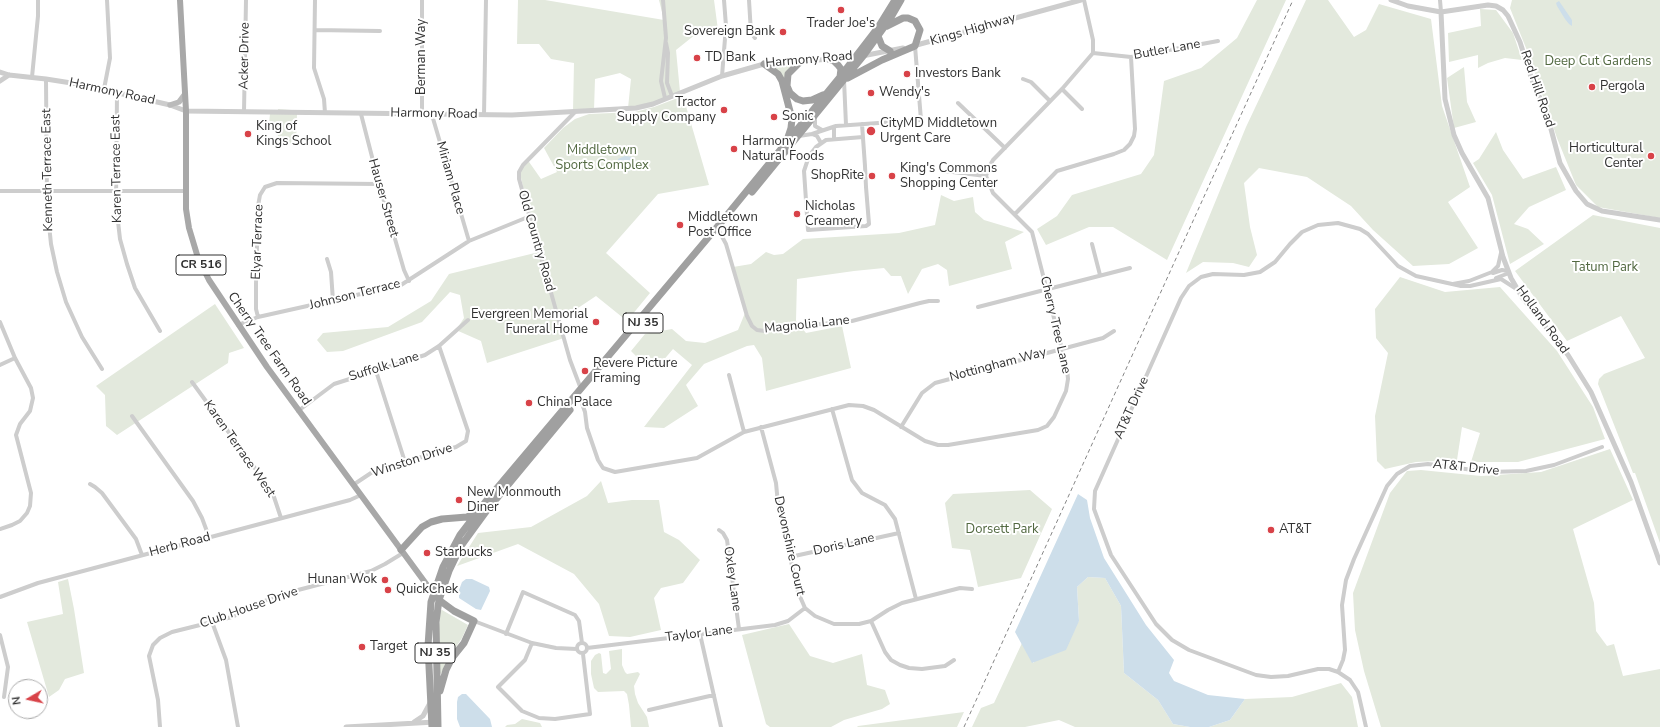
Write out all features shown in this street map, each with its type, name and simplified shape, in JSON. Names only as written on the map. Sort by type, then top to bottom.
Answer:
[{"type":"highway","name":"NJ 35","points":[[860,56],[895,0]]},
{"type":"highway","name":"NJ 35","points":[[435,724],[437,707],[435,633],[439,600],[454,560],[472,529],[815,116],[842,78],[884,28],[901,0]]},
{"type":"highway","points":[[828,59],[838,64],[841,69],[842,78],[915,46],[920,30],[917,24],[911,19],[898,19],[884,28]]},
{"type":"highway","points":[[878,36],[882,46],[890,51]]},
{"type":"highway","points":[[801,61],[788,74],[787,86],[790,93],[797,99],[806,101],[816,98],[828,91]]},
{"type":"highway","points":[[764,64],[772,69],[780,78],[792,115],[791,128],[784,145]]},
{"type":"highway","name":"NJ 35","points":[[435,724],[430,702],[429,638],[433,594],[450,553],[460,535],[486,500],[581,389],[828,91],[842,78]]},
{"type":"highway","points":[[402,551],[422,527],[431,522],[442,519],[467,517],[479,511]]},
{"type":"highway","name":"CR 516","points":[[439,600],[454,611],[474,621]]},
{"type":"highway","points":[[437,707],[446,670],[454,654],[464,643],[474,621]]},
{"type":"main road","name":"Cherry Tree Farm Road","points":[[180,0],[186,111],[185,191],[189,228],[198,258],[209,280],[238,325],[298,411],[433,594],[439,600]]},
{"type":"main road","points":[[170,105],[179,101],[185,94]]},
{"type":"street","points":[[32,77],[38,16],[38,0]]},
{"type":"street","points":[[104,89],[110,58],[107,0]]},
{"type":"street","name":"Acker Drive","points":[[244,112],[246,0]]},
{"type":"street","points":[[315,0],[314,68],[324,99],[325,113]]},
{"type":"street","name":"Berman Way","points":[[422,0],[422,114]]},
{"type":"street","points":[[484,115],[486,0]]},
{"type":"street","points":[[663,0],[666,43],[661,81],[665,98]]},
{"type":"street","points":[[722,76],[726,26],[724,0]]},
{"type":"street","points":[[749,0],[751,33],[755,38]]},
{"type":"street","name":"Kings Highway","points":[[860,56],[915,46],[1081,0]]},
{"type":"street","points":[[944,171],[986,176],[990,164],[1062,89],[1093,53],[1084,0]]},
{"type":"street","name":"Red Hill Road","points":[[1391,0],[1408,6],[1441,12],[1488,5],[1496,6],[1505,12],[1525,54],[1532,80],[1547,114],[1560,163],[1580,196],[1587,204],[1602,211],[1660,220]]},
{"type":"street","name":"Holland Road","points":[[1440,0],[1445,99],[1450,122],[1462,153],[1488,198],[1508,272],[1518,291],[1571,361],[1591,392],[1634,489],[1660,563]]},
{"type":"street","points":[[315,30],[380,31]]},
{"type":"street","name":"Butler Lane","points":[[1093,53],[1132,57],[1218,41]]},
{"type":"street","points":[[666,43],[668,47],[667,83],[672,96]]},
{"type":"street","points":[[797,137],[834,127],[921,120],[915,46]]},
{"type":"street","name":"Harmony Road","points":[[0,72],[9,75],[46,79],[104,89],[170,105],[186,111],[484,115],[636,108],[672,96],[722,76],[764,64],[860,56]]},
{"type":"street","points":[[1014,214],[1057,171],[1121,151],[1130,144],[1135,130],[1132,57]]},
{"type":"street","points":[[0,81],[9,75]]},
{"type":"street","points":[[842,78],[846,126]]},
{"type":"street","name":"Kenneth Terrace East","points":[[46,79],[47,191],[50,238],[61,285],[77,326],[102,369]]},
{"type":"street","points":[[1023,79],[1031,82],[1050,100]]},
{"type":"street","points":[[1062,89],[1082,109]]},
{"type":"street","name":"Karen Terrace East","points":[[117,93],[116,191],[118,227],[127,264],[143,304],[160,331]]},
{"type":"street","points":[[958,103],[1005,148]]},
{"type":"street","name":"Old Country Road","points":[[575,112],[520,168],[519,181],[571,364],[581,389]]},
{"type":"street","name":"Hauser Street","points":[[361,114],[379,184],[404,270],[409,281]]},
{"type":"street","name":"Miriam Place","points":[[432,115],[468,241]]},
{"type":"street","points":[[815,116],[815,126],[823,130]]},
{"type":"street","points":[[862,124],[863,137],[869,223],[867,226],[808,230],[804,173],[807,159],[813,149],[821,142],[834,139],[863,137]]},
{"type":"street","points":[[834,127],[834,139]]},
{"type":"street","points":[[812,134],[817,136],[821,142]]},
{"type":"street","points":[[784,153],[792,152],[807,159]]},
{"type":"street","name":"Cherry Tree Lane","points":[[580,398],[585,412],[587,428],[598,460],[603,468],[613,472],[696,458],[744,432],[832,408],[849,405],[863,406],[874,410],[934,445],[944,446],[1044,428],[1054,417],[1064,396],[1067,385],[1067,369],[1032,232],[993,193],[986,176]]},
{"type":"street","name":"Elyar Terrace","points":[[258,317],[256,309],[256,284],[258,206],[260,195],[265,188],[277,183],[379,184]]},
{"type":"street","points":[[0,191],[185,191]]},
{"type":"street","name":"Johnson Terrace","points":[[238,325],[258,317],[396,287],[409,281],[468,241],[528,217]]},
{"type":"street","name":"AT&T Drive","points":[[1508,272],[1490,281],[1470,286],[1451,284],[1409,273],[1398,266],[1368,234],[1356,227],[1338,223],[1318,225],[1302,232],[1275,262],[1260,272],[1244,275],[1213,274],[1201,277],[1189,286],[1181,298],[1095,491],[1094,509],[1111,555],[1156,624],[1172,640],[1189,650],[1256,675],[1284,677],[1318,669],[1328,669],[1338,672],[1345,650],[1342,605],[1349,572],[1387,486],[1397,474],[1410,466],[1428,464],[1488,472],[1526,471],[1563,462],[1602,447]]},
{"type":"street","name":"Magnolia Lane","points":[[719,231],[726,244],[748,316],[752,326],[757,330],[765,331],[780,328],[858,320],[920,303],[938,301]]},
{"type":"street","points":[[1092,244],[1100,275]]},
{"type":"street","points":[[1488,275],[1498,266],[1501,250]]},
{"type":"street","points":[[327,259],[331,272],[333,301]]},
{"type":"street","points":[[978,307],[1130,268]]},
{"type":"street","points":[[1451,284],[1469,281],[1502,270],[1508,272]]},
{"type":"street","points":[[1490,281],[1502,280],[1518,291]]},
{"type":"street","name":"Suffolk Lane","points":[[298,411],[334,384],[420,357],[439,346],[468,320]]},
{"type":"street","points":[[0,322],[15,358],[31,388],[33,398],[30,410],[19,426],[16,435],[30,489],[31,501],[27,513],[23,518],[12,525],[0,529]]},
{"type":"street","name":"Nottingham Way","points":[[901,427],[922,393],[935,383],[1103,338],[1114,331]]},
{"type":"street","name":"Winston Drive","points":[[353,485],[374,471],[461,445],[468,438],[468,431],[439,346]]},
{"type":"street","points":[[0,365],[15,358]]},
{"type":"street","points":[[376,371],[405,462]]},
{"type":"street","points":[[729,375],[744,432]]},
{"type":"street","name":"Karen Terrace West","points":[[192,382],[265,482],[274,497],[281,518]]},
{"type":"street","points":[[832,408],[852,480],[862,493],[888,508],[895,519],[916,600]]},
{"type":"street","points":[[132,416],[193,501],[202,518],[209,537]]},
{"type":"street","name":"Devonshire Court","points":[[761,427],[776,483],[778,504],[798,592],[805,608],[820,619],[834,624],[847,625],[871,621],[894,606],[960,588],[972,589]]},
{"type":"street","points":[[90,484],[102,493],[136,539],[142,555]]},
{"type":"street","name":"Herb Road","points":[[0,597],[38,583],[350,500],[361,495]]},
{"type":"street","name":"Oxley Lane","points":[[719,530],[723,533],[726,540],[739,630]]},
{"type":"street","name":"Doris Lane","points":[[790,557],[899,533]]},
{"type":"street","name":"Club House Drive","points":[[160,727],[158,700],[149,656],[156,641],[165,634],[244,612],[275,596],[377,568],[402,551]]},
{"type":"street","points":[[506,634],[523,592],[576,615],[579,621],[582,643],[586,645],[587,648],[586,652],[583,654],[590,714],[552,719],[539,718],[522,711],[498,687],[525,660],[532,644]]},
{"type":"street","name":"Taylor Lane","points":[[587,648],[739,630],[783,623],[793,618],[805,608]]},
{"type":"street","points":[[474,621],[532,644],[556,648],[577,649],[583,654]]},
{"type":"street","points":[[871,621],[885,652],[892,660],[900,665],[909,668],[922,669],[944,666],[954,660]]},
{"type":"street","points":[[212,622],[226,660],[238,727]]},
{"type":"street","points":[[700,634],[721,727]]},
{"type":"street","points":[[0,635],[8,667],[4,697]]},
{"type":"street","points":[[577,649],[582,643]]},
{"type":"street","points":[[1338,672],[1350,680],[1355,687],[1359,696],[1366,727]]},
{"type":"street","points":[[0,688],[5,689]]},
{"type":"street","points":[[650,710],[714,695]]},
{"type":"street","points":[[411,723],[423,716],[430,702]]},
{"type":"street","points":[[346,727],[411,723],[435,724]]},
{"type":"green space","points":[[518,0],[545,0],[664,20],[659,0],[714,0],[718,30],[696,34],[676,50],[680,92],[638,108],[628,108],[631,79],[620,73],[595,79],[594,110],[573,111],[574,63],[551,59],[539,44],[517,44]]},
{"type":"green space","points":[[1257,0],[1286,0],[1167,260],[1113,227],[1089,227],[1046,245],[1037,229],[1057,216],[1072,195],[1141,174],[1154,155],[1164,81],[1201,68],[1237,38]]},
{"type":"green space","points":[[1306,0],[1328,0],[1354,37],[1366,30],[1379,4],[1431,19],[1442,106],[1470,187],[1448,202],[1478,248],[1449,264],[1413,266],[1373,230],[1351,206],[1307,177],[1259,168],[1244,183],[1250,227],[1257,255],[1249,267],[1233,263],[1203,262],[1186,273],[1246,127]]},
{"type":"green space","name":"Deep Cut Gardens","points":[[1512,0],[1660,0],[1660,218],[1598,207],[1576,185],[1557,138],[1528,53],[1510,8]]},
{"type":"green space","points":[[1480,9],[1496,10],[1513,33],[1522,60],[1505,58],[1488,63],[1478,68],[1478,55],[1449,62],[1448,33],[1481,26]]},
{"type":"green space","points":[[793,65],[784,84],[774,67]]},
{"type":"green space","points":[[1464,67],[1467,102],[1476,122],[1454,128],[1447,78]]},
{"type":"green space","name":"Middletown Sports Complex","points":[[683,96],[709,185],[658,194],[606,253],[650,293],[627,321],[596,296],[560,320],[564,338],[487,363],[481,341],[456,330],[464,318],[460,295],[450,292],[422,322],[343,351],[327,352],[317,340],[323,333],[388,327],[431,301],[449,274],[539,252],[519,170],[527,159],[541,179],[557,172],[544,148],[563,128],[575,119],[589,114],[635,112],[654,107]]},
{"type":"green space","points":[[278,109],[291,110],[291,114],[297,114],[296,143],[277,144],[279,124],[269,124],[270,114],[278,114]]},
{"type":"green space","points":[[1496,132],[1503,150],[1523,179],[1556,167],[1566,190],[1529,207],[1514,224],[1528,229],[1544,244],[1510,264],[1492,195],[1473,163],[1479,159]]},
{"type":"green space","points":[[941,195],[954,201],[973,197],[975,212],[984,220],[1024,232],[1005,242],[1012,269],[949,286],[947,270],[938,264],[922,269],[908,294],[901,276],[891,276],[884,268],[797,279],[796,321],[806,333],[842,326],[851,368],[766,391],[762,358],[754,345],[747,346],[704,364],[686,385],[698,406],[664,428],[644,427],[692,365],[673,349],[656,369],[649,355],[637,357],[631,351],[645,334],[672,329],[686,341],[705,343],[738,330],[745,313],[733,267],[751,264],[766,252],[774,255],[783,254],[803,239],[899,233],[935,225]]},
{"type":"green space","name":"Tatum Park","points":[[1593,215],[1660,228],[1660,543],[1635,473],[1633,473],[1598,384],[1599,379],[1604,374],[1645,358],[1621,316],[1567,341],[1515,271]]},
{"type":"green space","points":[[1400,277],[1445,292],[1500,287],[1557,351],[1593,407],[1605,439],[1518,462],[1471,462],[1480,433],[1462,427],[1457,460],[1416,462],[1385,469],[1377,461],[1375,416],[1388,353],[1376,338],[1375,309]]},
{"type":"green space","points":[[215,304],[244,348],[229,353],[228,363],[117,435],[106,426],[105,395],[96,386]]},
{"type":"green space","points":[[1610,449],[1633,500],[1573,529],[1594,603],[1596,631],[1607,646],[1614,644],[1623,676],[1660,669],[1660,727],[1381,727],[1364,671],[1355,630],[1353,593],[1390,493],[1407,471],[1421,470],[1481,476],[1541,472]]},
{"type":"green space","points":[[601,481],[608,503],[632,500],[659,500],[664,532],[679,540],[700,560],[683,583],[661,588],[654,598],[661,630],[630,637],[609,636],[599,604],[574,574],[518,544],[457,566],[478,533],[531,527],[587,496]]},
{"type":"green space","name":"Dorsett Park","points":[[1030,490],[1052,509],[1021,578],[978,587],[970,550],[952,548],[945,503],[953,494]]},
{"type":"green space","points":[[1088,577],[1105,578],[1121,606],[1124,673],[1158,700],[1173,724],[1190,727],[1075,727],[1059,720],[1025,727],[972,727],[981,708],[994,703],[1022,643],[1033,663],[1079,621],[1077,587]]},
{"type":"green space","points":[[68,579],[84,673],[65,679],[59,690],[49,697],[48,679],[44,679],[27,622],[63,614],[58,582]]},
{"type":"green space","points":[[442,610],[468,625],[462,638],[446,662],[441,674],[438,645],[440,611]]},
{"type":"green space","points":[[789,624],[810,656],[833,663],[862,654],[867,685],[885,690],[890,704],[882,709],[844,720],[831,727],[770,727],[766,724],[742,635]]},
{"type":"green space","points":[[622,649],[622,665],[625,672],[627,674],[638,672],[640,674],[634,686],[635,694],[638,703],[647,717],[649,727],[631,727],[627,694],[624,691],[598,692],[594,688],[591,674],[591,661],[595,655],[599,653],[601,654],[603,673],[606,674],[611,669],[609,651]]},
{"type":"green space","points":[[1341,683],[1352,697],[1358,727],[1209,727],[1230,720],[1245,699],[1292,697]]},
{"type":"green space","points":[[964,712],[957,727],[857,727],[858,726]]},
{"type":"green space","points":[[522,719],[540,723],[542,727],[505,727],[507,725],[515,724]]},
{"type":"water","points":[[1559,1],[1572,20],[1572,26],[1565,19],[1557,6],[1556,3]]},
{"type":"water","points":[[625,156],[632,157],[633,164],[631,165],[630,171],[623,172],[622,166],[619,166],[618,159]]},
{"type":"water","points":[[1078,494],[1087,500],[1090,518],[1104,558],[1146,625],[1174,660],[1169,673],[1174,681],[1208,695],[1245,699],[1230,720],[1209,727],[1190,727],[1173,724],[1158,700],[1124,673],[1121,606],[1105,578],[1088,577],[1077,587],[1079,621],[1066,650],[1032,663],[1015,632]]},
{"type":"water","points":[[466,579],[472,579],[489,587],[490,591],[481,610],[476,609],[459,598],[459,590],[462,582]]},
{"type":"water","points":[[462,694],[466,694],[490,719],[492,727],[460,727],[457,719],[457,702],[458,697]]},
{"type":"railway","points":[[964,727],[1293,0]]},
{"type":"place","name":"Trader Joe's","points":[[841,10]]},
{"type":"place","name":"Sovereign Bank","points":[[783,32]]},
{"type":"place","name":"TD Bank","points":[[697,58]]},
{"type":"place","name":"Investors Bank","points":[[907,74]]},
{"type":"place","name":"Pergola","points":[[1592,87]]},
{"type":"place","name":"Wendy's","points":[[871,93]]},
{"type":"place","name":"Tractor Supply Company","points":[[724,110]]},
{"type":"place","name":"Sonic","points":[[774,117]]},
{"type":"place","name":"CityMD Middletown Urgent Care","points":[[871,131]]},
{"type":"place","name":"King of Kings School","points":[[248,134]]},
{"type":"place","name":"Harmony Natural Foods","points":[[734,149]]},
{"type":"place","name":"Horticultural Center","points":[[1651,156]]},
{"type":"place","name":"ShopRite","points":[[872,176]]},
{"type":"place","name":"King's Commons Shopping Center","points":[[892,176]]},
{"type":"place","name":"Nicholas Creamery","points":[[797,214]]},
{"type":"place","name":"Middletown Post Office","points":[[680,225]]},
{"type":"place","name":"Evergreen Memorial Funeral Home","points":[[596,322]]},
{"type":"place","name":"Revere Picture Framing","points":[[585,371]]},
{"type":"place","name":"China Palace","points":[[529,403]]},
{"type":"place","name":"New Monmouth Diner","points":[[459,500]]},
{"type":"place","name":"AT&T","points":[[1271,530]]},
{"type":"place","name":"Starbucks","points":[[427,553]]},
{"type":"place","name":"Hunan Wok","points":[[385,580]]},
{"type":"place","name":"QuickChek","points":[[388,590]]},
{"type":"place","name":"Target","points":[[362,647]]}]
